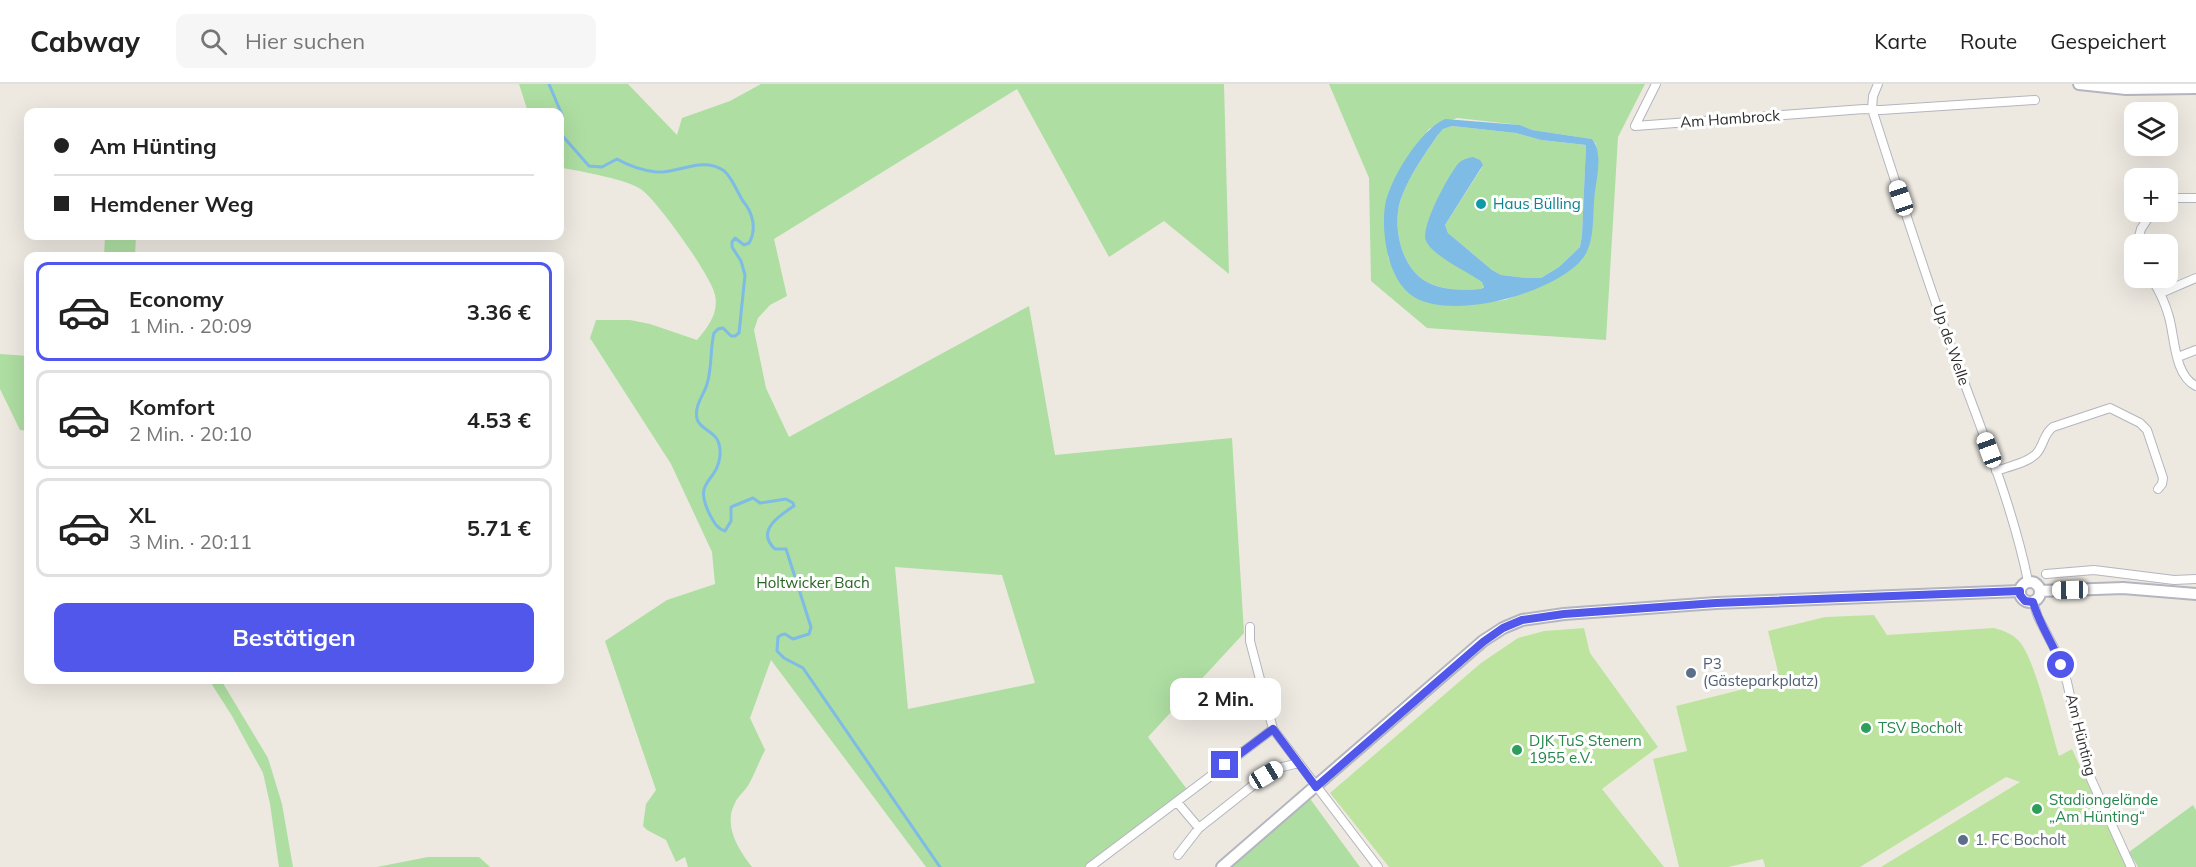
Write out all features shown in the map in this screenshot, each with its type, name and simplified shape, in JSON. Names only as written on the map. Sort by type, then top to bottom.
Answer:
[{"type":"street","name":"Am Hambrock","points":[[1656,84],[1635,126],[1872,109]]},
{"type":"street","points":[[1878,84],[1873,96],[1872,109],[2035,100]]},
{"type":"street","points":[[2079,84],[2126,89],[2196,88]]},
{"type":"street","name":"Up de Welle","points":[[1872,109],[1996,471],[2020,547],[2028,581]]},
{"type":"street","points":[[2178,198],[2196,198]]},
{"type":"street","points":[[2161,293],[2196,278]]},
{"type":"street","points":[[2158,288],[2169,315],[2183,375],[2196,386]]},
{"type":"street","points":[[2178,357],[2196,350]]},
{"type":"street","points":[[1996,471],[2036,454],[2047,431],[2053,427],[2110,408],[2140,423],[2147,430],[2163,478],[2158,489]]},
{"type":"street","points":[[2046,574],[2094,570],[2174,580],[2196,579]]},
{"type":"street","points":[[2028,581],[2036,583],[2040,591],[2039,596],[2033,602],[2025,601],[2020,595],[2021,586],[2028,581]]},
{"type":"street","points":[[2040,591],[2123,588],[2196,594]]},
{"type":"street","points":[[1222,867],[1483,642],[1503,628],[1522,620],[1564,614],[1716,603],[2020,591]]},
{"type":"street","name":"Am Hünting","points":[[2033,602],[2067,682],[2091,779],[2131,867]]},
{"type":"street","points":[[1250,627],[1250,641],[1273,729],[1378,867]]},
{"type":"street","points":[[1090,867],[1273,729]]},
{"type":"street","points":[[1178,855],[1199,828],[1266,775],[1278,768],[1299,763]]},
{"type":"street","points":[[1177,802],[1199,828]]},
{"type":"green space","points":[[519,84],[628,84],[677,135],[682,118],[730,101],[761,84],[1224,84],[1229,274],[1164,221],[1109,257],[1017,89],[774,239],[787,296],[770,305],[758,318],[754,330],[766,388],[789,437],[1029,306],[1055,455],[1232,438],[1244,633],[1148,737],[1189,792],[1088,867],[926,867],[771,660],[750,718],[765,750],[749,784],[735,803],[731,820],[731,828],[737,845],[752,867],[688,867],[685,857],[676,862],[666,840],[643,826],[646,804],[656,790],[605,641],[667,600],[715,584],[712,552],[671,464],[590,338],[596,320],[630,320],[650,324],[697,340],[709,325],[716,302],[712,286],[695,257],[650,197],[636,186],[604,176],[564,168],[564,108],[527,108]],"holes":[[[895,567],[1002,575],[1035,683],[908,709]]]},
{"type":"green space","points":[[1329,84],[1645,84],[1618,137],[1606,340],[1427,328],[1371,281],[1369,178]],"holes":[[[1457,118],[1520,125],[1532,130],[1592,139],[1596,144],[1598,157],[1588,248],[1582,259],[1537,288],[1505,300],[1453,306],[1413,296],[1397,277],[1388,257],[1400,170],[1429,129]]]},
{"type":"green space","points":[[1452,126],[1516,133],[1541,140],[1586,145],[1580,247],[1559,267],[1541,278],[1501,275],[1448,233],[1445,225],[1483,166],[1428,221],[1484,286],[1481,289],[1467,290],[1440,287],[1427,282],[1410,266],[1400,244],[1398,231],[1397,218],[1402,196],[1409,180],[1437,136],[1443,129]]},
{"type":"green space","points":[[105,240],[136,240],[135,252],[104,252]]},
{"type":"green space","points":[[0,354],[24,356],[24,430],[20,430],[0,389]]},
{"type":"green space","name":"TSV Bocholt","points":[[1874,615],[1887,635],[1993,628],[2006,632],[2018,640],[2036,678],[2059,756],[2072,749],[2126,867],[1881,867],[2020,782],[2006,777],[1860,867],[1765,867],[1763,859],[1728,867],[1679,867],[1653,759],[1687,751],[1676,706],[1780,680],[1768,631],[1825,617]]},
{"type":"green space","name":"DJK TuS Stenern 1955 e.V.","points":[[1584,628],[1590,653],[1658,747],[1602,789],[1664,867],[1389,867],[1330,793],[1481,663],[1518,638],[1544,631]]},
{"type":"green space","points":[[212,684],[223,684],[268,758],[282,804],[293,867],[279,867],[263,773]]},
{"type":"green space","points":[[1308,796],[1360,867],[1230,867]]},
{"type":"green space","points":[[2193,805],[2196,810],[2196,867],[2138,867],[2129,852]]},
{"type":"green space","points":[[428,857],[479,857],[490,867],[377,867]]},
{"type":"water","points":[[1445,119],[1520,125],[1532,130],[1592,139],[1597,151],[1598,172],[1592,235],[1583,258],[1570,271],[1551,282],[1503,300],[1453,306],[1431,304],[1414,297],[1405,290],[1392,269],[1388,256],[1384,230],[1385,206],[1393,183],[1407,157],[1435,125]],"holes":[[[1452,126],[1516,133],[1541,140],[1586,145],[1580,247],[1559,267],[1541,278],[1501,275],[1492,270],[1448,233],[1445,225],[1483,165],[1480,160],[1471,157],[1459,163],[1448,180],[1436,202],[1425,234],[1430,247],[1482,282],[1484,287],[1467,290],[1453,289],[1427,282],[1410,266],[1400,244],[1398,231],[1397,218],[1402,196],[1418,165],[1443,129]]]},
{"type":"waterway","name":"Holtwicker Bach","points":[[549,84],[559,108]]},
{"type":"waterway","name":"Holtwicker Bach","points":[[564,138],[589,166],[602,167],[617,159],[626,164],[656,172],[698,165],[715,166],[729,176],[749,211],[753,221],[753,232],[749,243],[744,245],[735,238],[732,242],[732,247],[741,261],[745,275],[739,333],[731,336],[723,328],[714,333],[709,378],[696,414],[699,424],[715,436],[720,447],[718,465],[704,488],[705,503],[716,525],[725,531],[731,521],[731,507],[753,498],[760,503],[786,499],[793,503],[794,506],[772,524],[768,536],[775,549],[786,549],[811,627],[809,634],[793,639],[785,634],[778,637],[777,651],[784,658],[803,668],[940,867]]},
{"type":"place","name":"Haus Bülling","points":[[1481,204]]},
{"type":"place","name":"P3 (Gästeparkplatz)","points":[[1691,673]]},
{"type":"place","name":"TSV Bocholt","points":[[1866,728]]},
{"type":"place","name":"DJK TuS Stenern 1955 e.V.","points":[[1517,750]]},
{"type":"place","name":"Stadiongelände „Am Hünting“","points":[[2037,809]]},
{"type":"place","name":"1. FC Bocholt","points":[[1963,840]]},
{"type":"route","points":[[1225,765],[1273,729],[1316,787],[1483,642],[1503,628],[1522,620],[1564,614],[1716,603],[2020,591],[2025,601],[2033,602],[2042,627],[2061,665]]}]
